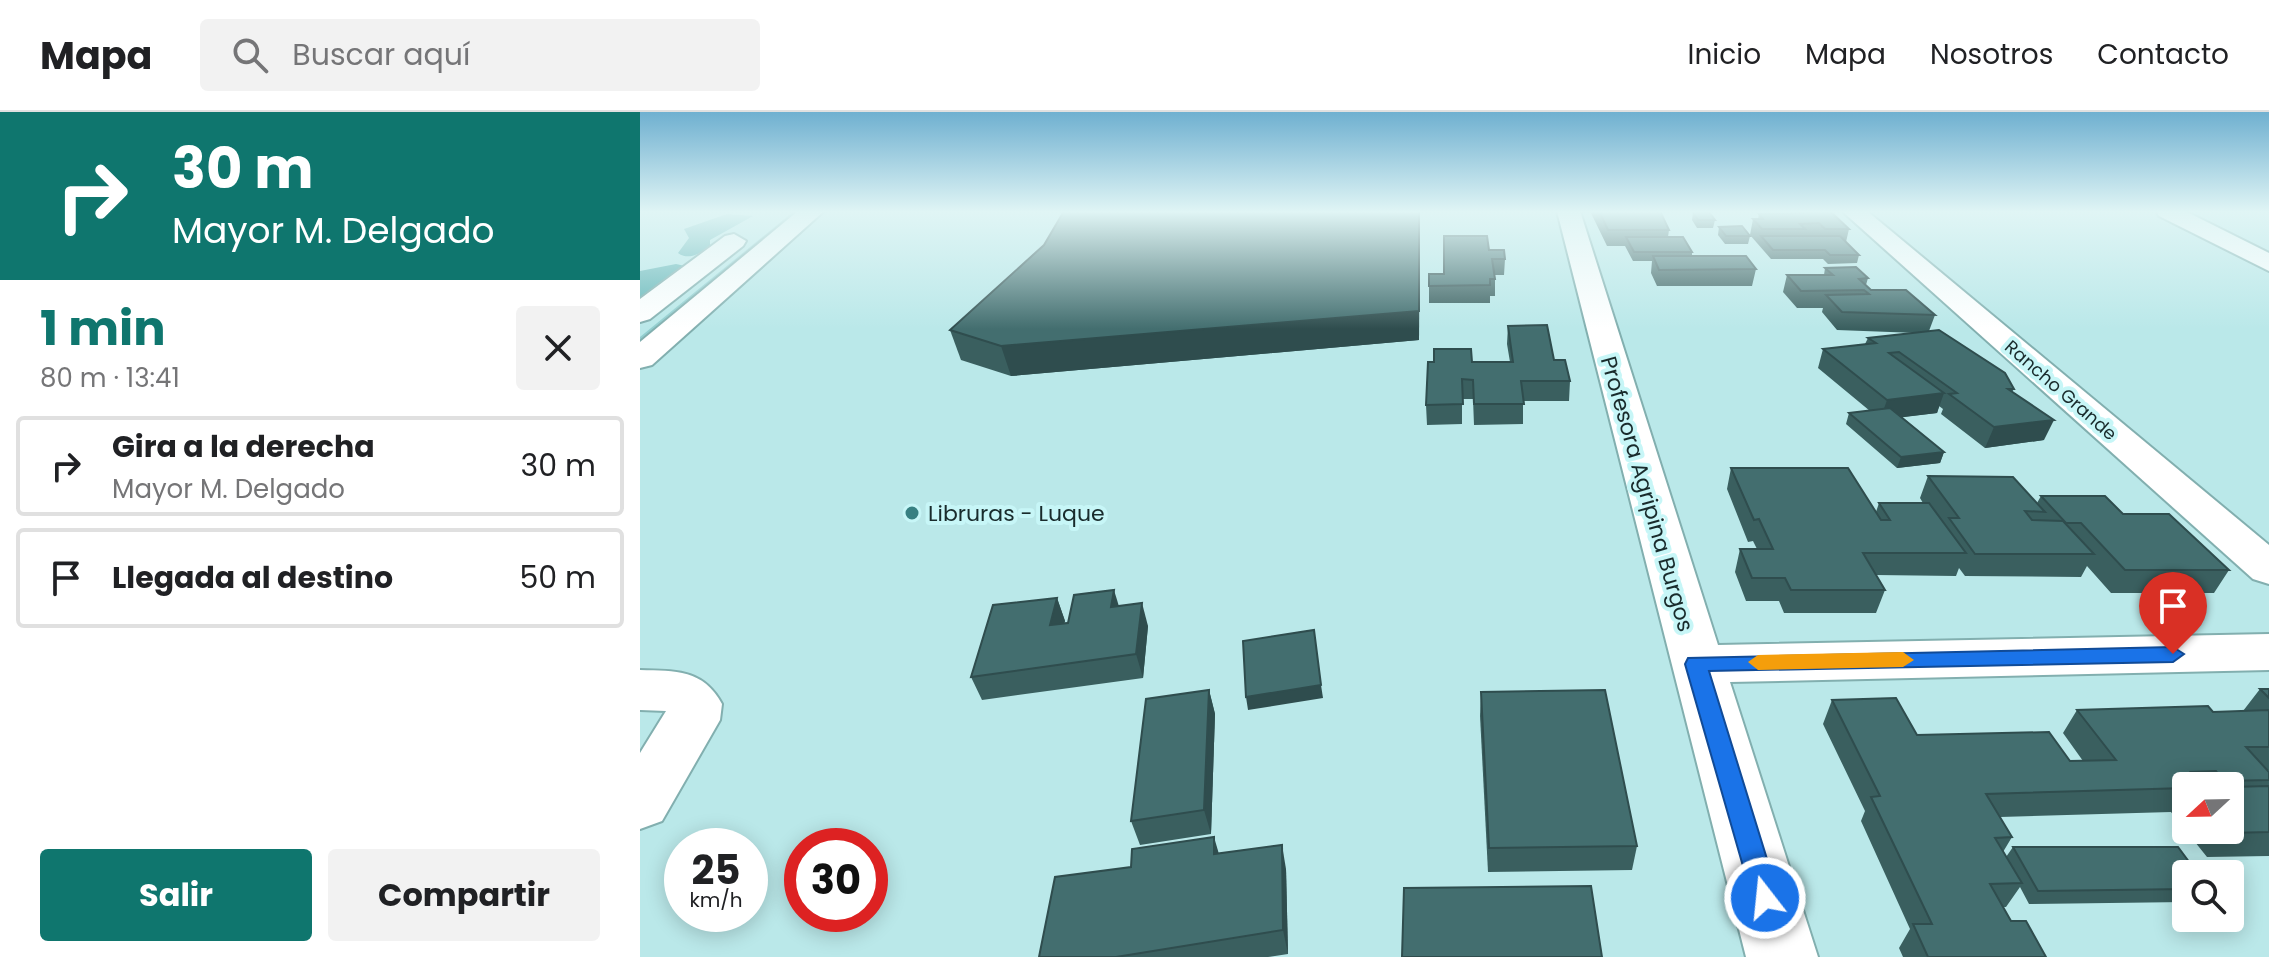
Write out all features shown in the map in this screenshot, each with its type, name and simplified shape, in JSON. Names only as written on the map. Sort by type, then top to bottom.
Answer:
[{"type":"street","points":[[640,313],[722,250]]},
{"type":"street","points":[[640,358],[766,250]]},
{"type":"street","name":"Profesora Agripina Burgos","points":[[1579,250],[1782,957]]},
{"type":"street","name":"Rancho Grande","points":[[1899,250],[2269,569]]},
{"type":"street","points":[[2244,250],[2269,263]]},
{"type":"street","points":[[1696,664],[2269,652]]},
{"type":"street","points":[[640,690],[682,691],[695,704],[692,720],[640,803]]},
{"type":"shaded area","points":[[680,250],[705,250],[690,256],[678,253]]},
{"type":"shaded area","points":[[746,250],[751,250],[640,342],[640,337]]},
{"type":"shaded area","points":[[676,264],[685,266],[640,301],[640,271]]},
{"type":"building","points":[[1038,250],[1419,250],[1419,311],[1001,346],[950,330]]},
{"type":"building","points":[[1444,250],[1504,250],[1505,259],[1492,259],[1495,279],[1490,279],[1490,285],[1429,286],[1429,274],[1444,274]]},
{"type":"building","points":[[1633,250],[1692,252],[1634,252]]},
{"type":"building","points":[[1825,250],[1854,250],[1859,255],[1830,255]]},
{"type":"building","points":[[1653,256],[1746,256],[1756,269],[1659,270]]},
{"type":"building","points":[[1856,267],[1868,278],[1859,279],[1871,290],[1906,290],[1935,315],[1842,312],[1826,295],[1869,294],[1864,290],[1801,291],[1787,275],[1833,275],[1825,268]]},
{"type":"building","points":[[1547,325],[1554,360],[1565,360],[1570,381],[1521,381],[1524,404],[1474,404],[1473,380],[1462,379],[1463,404],[1426,405],[1428,362],[1434,362],[1434,349],[1471,349],[1472,362],[1513,362],[1508,326]]},
{"type":"building","points":[[1939,330],[2005,373],[2014,389],[2008,389],[2054,420],[1994,427],[1949,394],[1957,393],[1899,352],[1889,353],[1944,393],[1887,400],[1823,349],[1876,343],[1868,338]]},
{"type":"building","points":[[1890,408],[1944,452],[1901,457],[1849,413]]},
{"type":"building","points":[[1731,468],[1848,468],[1881,520],[1890,520],[1879,503],[1929,503],[1966,553],[1863,553],[1885,590],[1791,590],[1785,578],[1752,578],[1740,549],[1773,549],[1759,519],[1754,520]]},
{"type":"building","points":[[1928,476],[2013,477],[2045,512],[2025,511],[2032,520],[2063,521],[2094,554],[1975,554],[1949,518],[1959,518]]},
{"type":"building","points":[[2041,496],[2105,496],[2123,514],[2169,514],[2229,570],[2125,570],[2081,523],[2066,523]]},
{"type":"building","points":[[1114,590],[1111,607],[1142,603],[1136,654],[971,677],[993,605],[1057,598],[1050,625],[1068,623],[1074,595]]},
{"type":"building","points":[[1314,630],[1321,685],[1246,697],[1243,641]]},
{"type":"building","points":[[2260,689],[2269,689],[2269,698]]},
{"type":"building","points":[[1209,690],[1204,810],[1131,821],[1146,699]]},
{"type":"building","points":[[1605,690],[1637,846],[1489,848],[1481,692]]},
{"type":"building","points":[[1896,698],[1917,735],[2049,732],[2070,761],[2116,760],[2077,710],[2208,706],[2213,712],[2269,710],[2269,747],[2246,747],[2269,772],[2269,780],[2244,781],[2244,772],[2172,772],[2172,788],[1986,794],[2012,837],[1995,838],[2022,883],[1990,884],[2011,921],[2026,921],[2046,957],[1928,957],[1913,924],[1932,924],[1871,797],[1880,796],[1832,700]]},
{"type":"building","points":[[2269,786],[2269,832],[2244,833],[2244,787]]},
{"type":"building","points":[[1214,837],[1214,854],[1282,845],[1283,930],[1116,957],[1039,957],[1055,877],[1131,867],[1132,849]]},
{"type":"building","points":[[2013,847],[2178,847],[2188,860],[2172,860],[2172,889],[2038,891]]},
{"type":"building","points":[[1591,886],[1602,957],[1402,957],[1404,888]]},
{"type":"slow traffic","points":[[1758,662],[1903,660]]},
{"type":"place","name":"Libruras - Luque","points":[[912,513]]},
{"type":"route","points":[[1765,898],[1696,664],[2173,654]]}]
